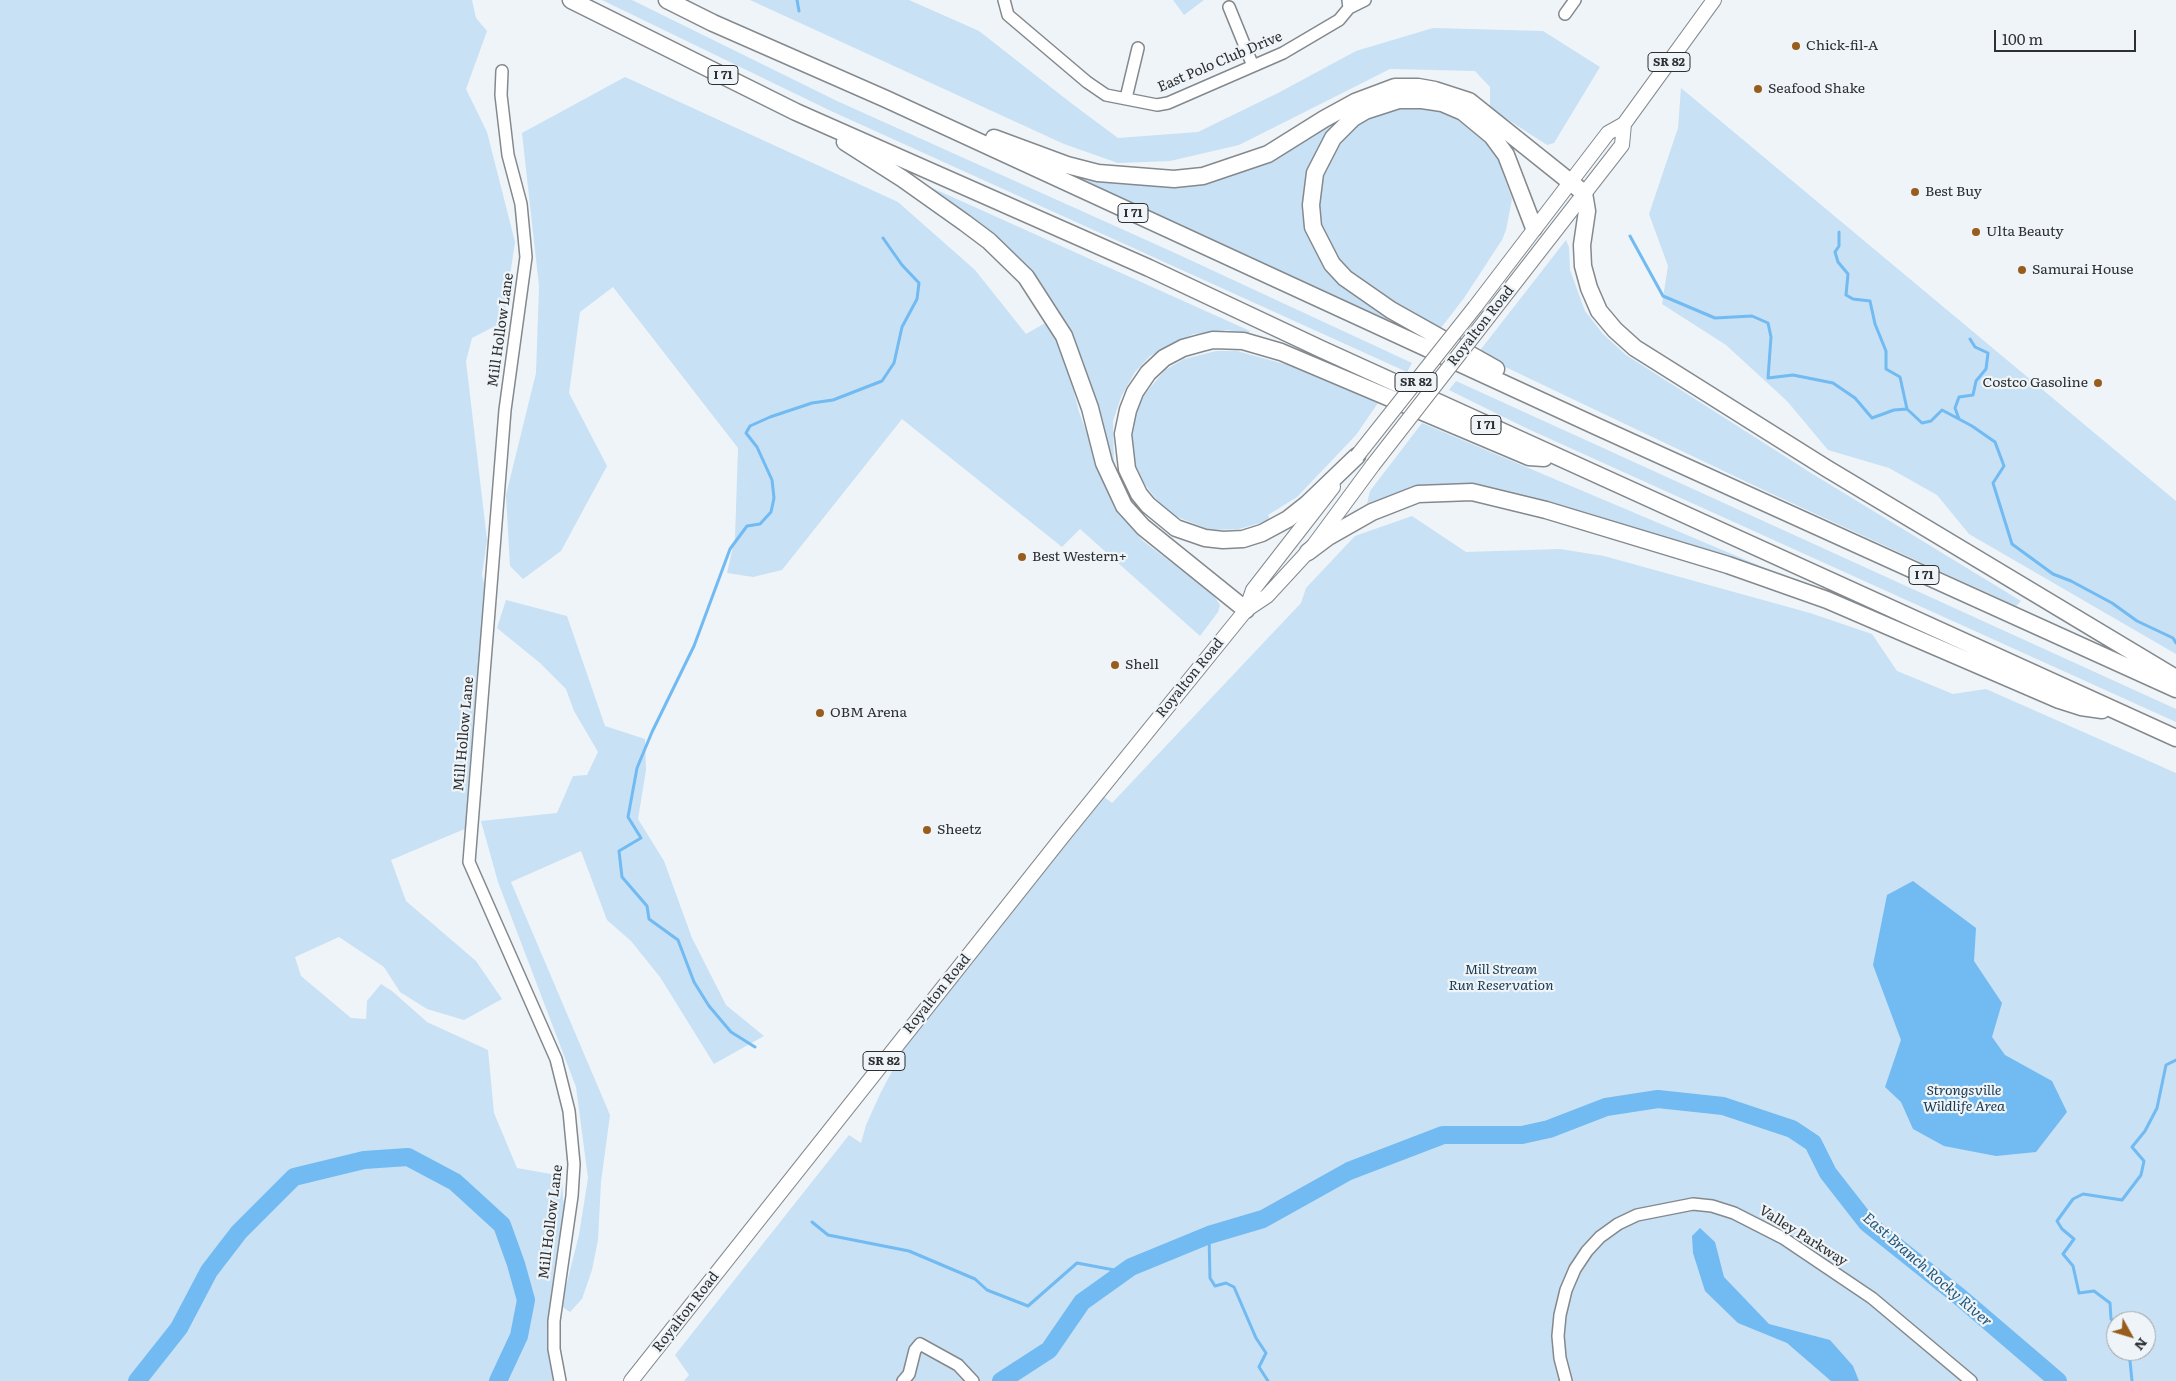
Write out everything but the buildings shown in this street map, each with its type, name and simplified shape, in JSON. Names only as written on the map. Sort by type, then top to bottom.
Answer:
[{"type":"highway","name":"I 71","points":[[570,0],[796,112],[1149,268],[1563,460],[2176,738]]},
{"type":"highway","name":"I 71","points":[[667,0],[714,24],[886,99],[1598,427],[2176,689]]},
{"type":"highway","points":[[886,99],[1067,165],[1118,176],[1174,179],[1203,176],[1268,154],[1355,102],[1395,87],[1418,87],[1454,95],[1469,101],[1584,193],[1587,210],[1582,245],[1583,266],[1588,288],[1599,311],[1615,330],[1635,348],[1826,468],[2176,678]]},
{"type":"highway","points":[[1534,228],[1506,155],[1492,136],[1463,112],[1442,104],[1422,100],[1399,100],[1380,105],[1353,118],[1326,148],[1315,173],[1311,205],[1313,226],[1332,264],[1345,278],[1391,310],[1598,427]]},
{"type":"highway","points":[[796,112],[903,179],[965,223],[989,241],[1026,277],[1064,336],[1090,408],[1104,463],[1124,506],[1135,520],[1150,533],[1246,610]]},
{"type":"highway","points":[[1357,456],[1307,504],[1288,518],[1262,533],[1243,539],[1223,540],[1205,538],[1176,528],[1148,505],[1139,494],[1127,469],[1123,434],[1134,392],[1148,373],[1164,358],[1183,348],[1212,340],[1243,341],[1281,352],[1529,457],[1563,460]]},
{"type":"highway","points":[[1308,552],[1328,537],[1372,512],[1418,494],[1472,492],[1546,510],[1728,565],[1828,600],[2059,700],[2081,707],[2122,713]]},
{"type":"main road","name":"Royalton Road","points":[[1246,610],[1253,590],[1608,133],[1624,124],[1714,0]]},
{"type":"main road","name":"Royalton Road","points":[[631,1381],[1023,884],[1246,610],[1267,596],[1308,552],[1373,465],[1622,145],[1624,124]]},
{"type":"street","name":"East Polo Club Drive","points":[[1004,0],[1008,15],[1087,82],[1106,95],[1154,105],[1162,105],[1283,53],[1339,20],[1348,4],[1365,0]]},
{"type":"street","points":[[1565,14],[1575,0]]},
{"type":"street","points":[[1228,7],[1253,66]]},
{"type":"street","points":[[1126,98],[1138,48]]},
{"type":"street","name":"Mill Hollow Lane","points":[[502,71],[501,95],[508,155],[521,204],[526,257],[505,410],[469,862],[556,1059],[569,1111],[574,1164],[572,1196],[554,1321],[554,1349],[560,1381]]},
{"type":"street","name":"Valley Parkway","points":[[1566,1381],[1560,1358],[1558,1336],[1560,1315],[1575,1269],[1600,1237],[1618,1224],[1638,1214],[1693,1204],[1712,1206],[1734,1213],[1783,1238],[1872,1298],[1971,1381]]},
{"type":"street","points":[[903,1381],[909,1374],[915,1350],[920,1344],[958,1365],[973,1380]]},
{"type":"green space","points":[[0,0],[472,0],[476,18],[487,31],[466,89],[487,132],[515,242],[503,322],[472,338],[466,361],[487,540],[482,575],[490,608],[474,825],[391,860],[406,901],[476,961],[502,999],[464,1020],[427,1009],[400,992],[384,967],[339,937],[295,957],[301,976],[351,1018],[366,1019],[367,1001],[381,984],[392,991],[427,1022],[488,1050],[494,1113],[517,1168],[562,1176],[563,1201],[568,1198],[551,1332],[559,1381],[0,1381]]},
{"type":"green space","points":[[602,0],[632,0],[837,101],[1175,253],[1412,363],[1407,372],[831,111]]},
{"type":"green space","points":[[750,0],[909,0],[979,31],[1118,138],[1198,132],[1278,93],[1356,51],[1433,28],[1543,31],[1600,67],[1554,143],[1547,145],[1490,108],[1490,87],[1475,71],[1390,69],[1239,145],[1170,161],[1118,163],[1064,144]]},
{"type":"green space","points":[[1173,0],[1204,0],[1184,15]]},
{"type":"green space","points":[[625,77],[898,202],[975,270],[1026,334],[1047,322],[1064,351],[1079,412],[1114,508],[1143,541],[1204,587],[1220,605],[1218,612],[1200,636],[1080,529],[1062,547],[902,419],[782,570],[753,577],[727,573],[735,538],[738,448],[613,287],[580,312],[569,393],[607,466],[561,551],[523,579],[510,566],[506,495],[536,373],[539,286],[522,133]]},
{"type":"green space","points":[[1681,88],[2176,501],[2176,654],[1969,534],[1937,495],[1889,468],[1828,450],[1787,401],[1726,345],[1662,304],[1668,266],[1649,214],[1678,128]]},
{"type":"green space","points":[[1356,107],[1330,132],[1310,164],[1304,190],[1308,228],[1314,247],[1327,265],[1346,286],[1373,308],[1389,317],[1388,320],[1068,176],[1070,171],[1203,181]]},
{"type":"green space","points":[[1401,107],[1426,108],[1447,114],[1460,121],[1482,138],[1498,160],[1512,199],[1506,230],[1502,240],[1464,298],[1437,333],[1358,283],[1337,260],[1320,230],[1316,208],[1326,161],[1346,132],[1372,114]]},
{"type":"green space","points":[[910,178],[1250,331],[1249,333],[1227,330],[1193,334],[1150,356],[1135,372],[1121,397],[1113,421],[1114,466],[1112,466],[1056,314]]},
{"type":"green space","points":[[1566,240],[1569,247],[1570,270],[1585,311],[1603,334],[1626,355],[1811,473],[2021,601],[2016,606],[1770,493],[1478,353]]},
{"type":"green space","points":[[1216,351],[1237,351],[1299,368],[1378,403],[1356,435],[1297,497],[1268,515],[1270,520],[1239,529],[1210,530],[1175,516],[1162,507],[1144,483],[1135,465],[1131,434],[1134,417],[1144,395],[1165,370],[1184,359]]},
{"type":"green space","points":[[1456,381],[2176,709],[2176,722],[1526,428],[1449,390]]},
{"type":"green space","points":[[1422,423],[1798,582],[1534,501],[1404,492],[1367,504],[1370,491]]},
{"type":"green space","name":"Mill Stream Run Reservation","points":[[1412,516],[1466,552],[1560,549],[1604,556],[1810,613],[1872,634],[1897,671],[1953,694],[1986,689],[2176,773],[2176,1381],[684,1381],[689,1375],[675,1355],[849,1135],[861,1143],[866,1125],[881,1092],[905,1047],[933,1005],[1098,792],[1112,803],[1301,603],[1306,588],[1355,536]]},
{"type":"green space","points":[[506,600],[567,616],[605,726],[645,739],[646,770],[638,819],[664,861],[692,938],[726,1005],[764,1036],[714,1064],[660,977],[631,941],[607,920],[581,851],[511,882],[610,1115],[601,1182],[598,1240],[592,1270],[582,1299],[570,1312],[561,1306],[579,1235],[588,1178],[576,1087],[498,882],[481,821],[557,813],[573,776],[587,775],[598,752],[574,711],[566,689],[540,663],[497,628]]},
{"type":"water","points":[[1913,881],[1976,928],[1974,961],[2002,1003],[1992,1037],[2005,1055],[2052,1081],[2067,1112],[2036,1152],[1996,1156],[1944,1146],[1913,1129],[1901,1102],[1885,1087],[1901,1040],[1873,965],[1887,895]]},
{"type":"water","points":[[1700,1228],[1715,1242],[1724,1277],[1769,1324],[1830,1340],[1853,1366],[1859,1381],[1831,1381],[1787,1343],[1738,1323],[1705,1291],[1693,1253],[1692,1236]]},
{"type":"waterway","points":[[797,0],[799,11]]},
{"type":"waterway","points":[[1839,232],[1839,246],[1835,252],[1838,262],[1848,274],[1846,295],[1853,299],[1870,301],[1875,324],[1886,351],[1886,369],[1900,377],[1907,409]]},
{"type":"waterway","points":[[1630,236],[1663,296],[1715,318],[1752,316],[1768,323],[1771,337],[1768,378],[1793,375],[1833,383],[1855,398],[1872,418],[1894,410],[1907,409],[1922,423],[1931,421],[1942,410],[1972,426],[1995,442],[2004,466],[1993,483],[2012,544],[2053,574],[2071,581],[2112,603],[2137,621],[2173,638],[2176,643]]},
{"type":"waterway","points":[[755,1047],[731,1032],[709,1006],[694,982],[678,940],[649,919],[647,906],[622,877],[619,851],[641,838],[628,817],[637,768],[652,732],[694,646],[730,549],[747,526],[760,524],[771,512],[774,498],[772,480],[757,447],[746,433],[750,426],[770,417],[812,403],[833,400],[882,381],[894,363],[902,327],[917,299],[919,283],[902,265],[883,238]]},
{"type":"waterway","points":[[1959,419],[1955,408],[1959,397],[1973,395],[1976,381],[1986,369],[1988,353],[1975,347],[1970,339]]},
{"type":"waterway","points":[[2110,1311],[2110,1303],[2094,1291],[2079,1293],[2073,1266],[2063,1254],[2074,1239],[2062,1229],[2057,1221],[2073,1199],[2083,1194],[2122,1200],[2141,1175],[2144,1161],[2132,1147],[2145,1131],[2157,1108],[2166,1065],[2176,1060]]},
{"type":"waterway","name":"East Branch Rocky River","points":[[1001,1381],[1049,1350],[1082,1302],[1131,1267],[1209,1235],[1263,1219],[1349,1171],[1443,1135],[1522,1135],[1549,1129],[1606,1107],[1658,1099],[1723,1106],[1792,1129],[1813,1143],[1828,1173],[1867,1223],[1961,1298],[2058,1381]]},
{"type":"waterway","name":"East Branch Rocky River","points":[[137,1381],[179,1328],[209,1271],[239,1232],[294,1177],[364,1160],[408,1157],[455,1182],[502,1225],[526,1300],[519,1336],[498,1381]]},
{"type":"waterway","points":[[812,1222],[828,1235],[909,1251],[975,1279],[987,1290],[1028,1306],[1077,1263],[1125,1272]]},
{"type":"waterway","points":[[1209,1235],[1210,1278],[1215,1286],[1226,1283],[1234,1287],[1256,1338],[1266,1353],[1259,1367],[1268,1381]]},
{"type":"waterway","points":[[2130,1361],[2132,1381]]},
{"type":"place","name":"Chick-fil-A","points":[[1796,46]]},
{"type":"place","name":"Seafood Shake","points":[[1758,89]]},
{"type":"place","name":"Best Buy","points":[[1915,192]]},
{"type":"place","name":"Ulta Beauty","points":[[1976,232]]},
{"type":"place","name":"Samurai House","points":[[2022,270]]},
{"type":"place","name":"Costco Gasoline","points":[[2098,383]]},
{"type":"place","name":"Best Western+","points":[[1022,557]]},
{"type":"place","name":"Shell","points":[[1115,665]]},
{"type":"place","name":"OBM Arena","points":[[820,713]]},
{"type":"place","name":"Sheetz","points":[[927,830]]},
{"type":"park label","name":"Strongsville Wildlife Area","points":[[1964,1100]]}]
